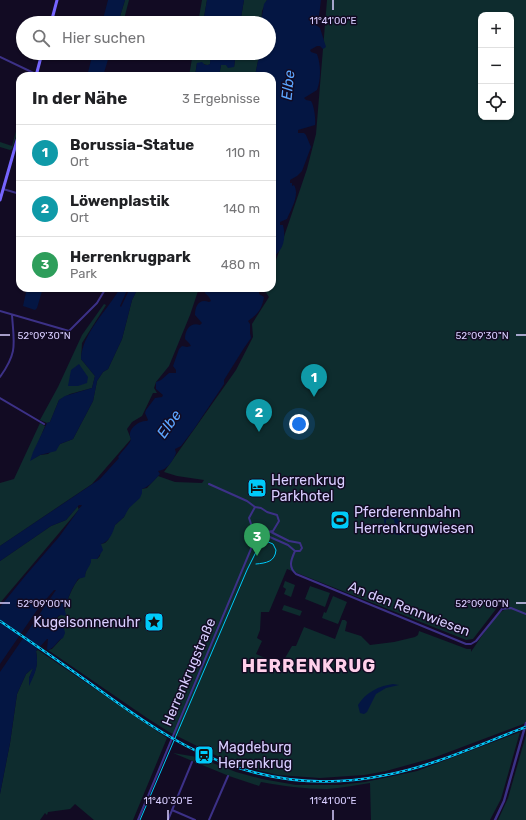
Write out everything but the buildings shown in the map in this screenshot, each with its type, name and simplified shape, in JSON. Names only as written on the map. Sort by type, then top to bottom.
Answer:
[{"type":"main road","points":[[53,16],[57,0]]},
{"type":"main road","points":[[37,72],[40,60]]},
{"type":"main road","points":[[0,200],[16,144]]},
{"type":"street","points":[[0,57],[30,72]]},
{"type":"street","points":[[3,189],[16,193]]},
{"type":"street","points":[[0,312],[65,330],[71,329],[94,307],[104,292]]},
{"type":"street","points":[[0,377],[10,361],[13,351],[12,315]]},
{"type":"street","points":[[0,398],[44,424]]},
{"type":"street","points":[[209,484],[247,501],[254,507],[277,515],[279,520],[275,530],[260,533]]},
{"type":"street","points":[[254,507],[249,520],[252,527],[260,533],[288,545],[296,551],[300,551],[302,549],[303,547],[300,543],[289,541],[271,532]]},
{"type":"street","name":"Herrenkrugstraße","points":[[138,820],[260,533]]},
{"type":"street","name":"An den Rennwiesen","points":[[296,551],[291,566],[292,570],[296,574],[464,644],[476,642],[502,609],[511,608],[526,614]]},
{"type":"street","points":[[495,820],[504,801],[526,723]]},
{"type":"street","points":[[168,820],[192,762]]},
{"type":"street","points":[[209,820],[228,776]]},
{"type":"street","points":[[172,810],[195,820]]},
{"type":"green space","points":[[125,0],[129,0],[125,16],[120,16]]},
{"type":"green space","points":[[202,0],[207,0],[204,16],[199,16]]},
{"type":"green space","points":[[244,0],[267,0],[262,11],[262,16],[241,16]]},
{"type":"green space","points":[[327,0],[526,0],[526,723],[433,758],[386,771],[364,775],[320,778],[278,775],[245,767],[217,756],[169,732],[48,650],[52,649],[62,638],[60,624],[57,619],[65,612],[68,600],[77,581],[82,577],[85,577],[91,559],[97,559],[100,556],[101,544],[108,540],[115,525],[124,517],[142,489],[147,488],[158,476],[175,482],[202,483],[204,480],[177,476],[164,472],[236,370],[253,337],[252,324],[269,297],[266,292],[276,292],[276,260],[307,169],[316,134]],"holes":[[[287,569],[466,640],[473,639],[503,600],[506,604],[506,609],[502,611],[482,635],[471,652],[471,649],[467,649],[419,631],[418,635],[415,637],[394,642],[370,645],[361,636],[345,631],[347,622],[342,620],[335,639],[304,627],[296,646],[292,646],[281,665],[256,654],[262,641],[257,638],[260,630],[261,612],[269,612]]]},
{"type":"green space","points":[[192,60],[211,60],[210,64],[208,65],[197,63],[196,72],[190,72]]},
{"type":"green space","points":[[235,60],[258,60],[256,72],[220,72],[221,65],[234,67]]},
{"type":"green space","points":[[16,132],[12,149],[10,150],[0,147],[0,142],[12,146]]},
{"type":"green space","points":[[136,292],[198,292],[169,366],[156,382],[154,388],[157,393],[153,393],[142,416],[132,422],[127,429],[131,439],[92,484],[0,546],[0,483],[14,479],[40,423],[45,426],[31,460],[40,455],[48,454],[60,444],[73,439],[93,401],[97,381],[103,372],[108,369],[122,339],[132,300]]},
{"type":"green space","points":[[104,304],[106,305],[82,343],[81,359],[95,376],[92,388],[70,394],[59,400],[50,422],[47,423],[40,420],[58,387],[82,335]]},
{"type":"green space","points":[[78,506],[78,509],[81,507],[0,603],[0,561],[51,526],[66,520]]},
{"type":"green space","points":[[285,581],[295,585],[291,597],[284,594],[286,589],[283,587]]},
{"type":"green space","points":[[310,586],[330,593],[325,607],[305,599]]},
{"type":"green space","points":[[333,596],[347,602],[338,624],[322,618],[324,612],[326,613]]},
{"type":"green space","points":[[284,605],[302,611],[300,616],[282,610]]},
{"type":"green space","points":[[38,650],[167,738],[133,820],[94,820],[75,804],[70,809],[48,812],[47,815],[45,813],[40,820],[0,820],[0,794],[10,743],[17,694],[26,674],[34,667],[29,678],[29,685],[36,668],[36,651]]},
{"type":"green space","points":[[520,732],[501,799],[490,820],[371,820],[370,783],[327,789],[294,787],[261,782],[259,786],[229,776],[173,753],[197,757],[236,772],[262,779],[296,785],[339,785],[365,782],[417,771]]},
{"type":"green space","points":[[526,735],[526,820],[498,820],[508,798]]},
{"type":"water","points":[[108,0],[125,0],[120,16],[104,16]]},
{"type":"water","points":[[207,0],[244,0],[241,16],[204,16]]},
{"type":"water","name":"Elbe","points":[[267,0],[321,0],[319,16],[315,24],[320,28],[326,47],[323,49],[320,46],[317,46],[310,50],[311,52],[317,54],[320,67],[320,77],[317,90],[304,98],[312,103],[315,125],[298,130],[298,133],[304,133],[306,135],[311,147],[302,171],[290,180],[292,186],[294,185],[296,189],[296,193],[293,206],[287,219],[280,222],[280,225],[283,225],[284,228],[284,241],[282,247],[276,255],[276,72],[256,72],[258,60],[276,60],[276,16],[262,16],[264,4]]},
{"type":"water","points":[[91,60],[108,60],[104,72],[88,72]]},
{"type":"water","points":[[210,60],[235,60],[234,67],[228,68],[226,65],[221,65],[220,72],[196,72],[197,63],[202,62],[205,65],[210,64]]},
{"type":"water","points":[[26,292],[42,292],[35,310],[23,306]]},
{"type":"water","points":[[118,292],[126,292],[120,306],[121,307],[128,292],[136,292],[132,300],[122,339],[108,369],[103,372],[97,381],[93,401],[73,439],[60,444],[56,451],[40,455],[30,461],[47,423],[50,422],[59,400],[65,396],[92,388],[95,376],[81,359],[82,349],[96,322]]},
{"type":"water","name":"Elbe","points":[[259,292],[259,294],[264,297],[261,308],[248,321],[250,324],[251,338],[224,380],[224,384],[194,429],[181,446],[175,449],[176,453],[171,462],[167,467],[158,471],[160,474],[149,485],[142,489],[140,498],[129,508],[124,517],[115,525],[112,534],[108,539],[101,544],[103,550],[97,559],[91,559],[85,577],[78,579],[64,608],[66,614],[65,616],[58,616],[57,619],[60,626],[64,628],[65,633],[63,638],[48,650],[47,639],[36,651],[37,665],[33,677],[29,686],[29,678],[33,668],[26,674],[17,694],[10,743],[0,794],[0,672],[56,590],[54,590],[37,610],[0,664],[0,607],[59,537],[82,505],[79,505],[66,520],[51,526],[0,561],[0,546],[100,479],[119,458],[118,457],[130,442],[130,433],[132,428],[139,423],[148,420],[145,413],[146,410],[155,398],[162,397],[163,395],[156,389],[156,382],[161,380],[169,373],[176,373],[173,366],[179,349],[182,346],[191,346],[185,339],[186,333],[191,326],[196,324],[200,325],[202,323],[195,315],[197,306],[200,302],[211,301],[205,293]]},
{"type":"water","points":[[79,364],[88,377],[87,383],[78,386],[68,386],[71,370]]},
{"type":"water","points":[[386,516],[397,518],[405,525],[407,530],[405,534],[397,535],[390,532],[385,526],[384,518]],"holes":[[[390,518],[394,520],[396,528],[394,530],[390,530],[386,526],[386,520]]]},
{"type":"water","points":[[393,684],[399,685],[386,688],[376,694],[367,712],[364,714],[360,713],[358,705],[361,700],[378,688]]},
{"type":"tram line","points":[[140,820],[247,570],[259,546],[266,541],[273,544],[276,550],[274,557],[269,561],[256,564]]},
{"type":"railway","points":[[0,621],[132,713],[172,738],[223,762],[249,771],[276,777],[303,781],[330,781],[358,780],[386,775],[422,766],[526,727]]},
{"type":"place","name":"Borussia-Statue","points":[[314,397]]},
{"type":"place","name":"Löwenplastik","points":[[259,432]]},
{"type":"place","name":"Herrenkrug Parkhotel","points":[[257,488]]},
{"type":"place","name":"Pferderennbahn Herrenkrugwiesen","points":[[340,520]]},
{"type":"place","name":"Herrenkrugpark","points":[[257,556]]},
{"type":"place","name":"Kugelsonnenuhr","points":[[154,622]]},
{"type":"place","name":"Magdeburg Herrenkrug","points":[[204,755]]},
{"type":"district","name":"HERRENKRUG","points":[[309,666]]}]
